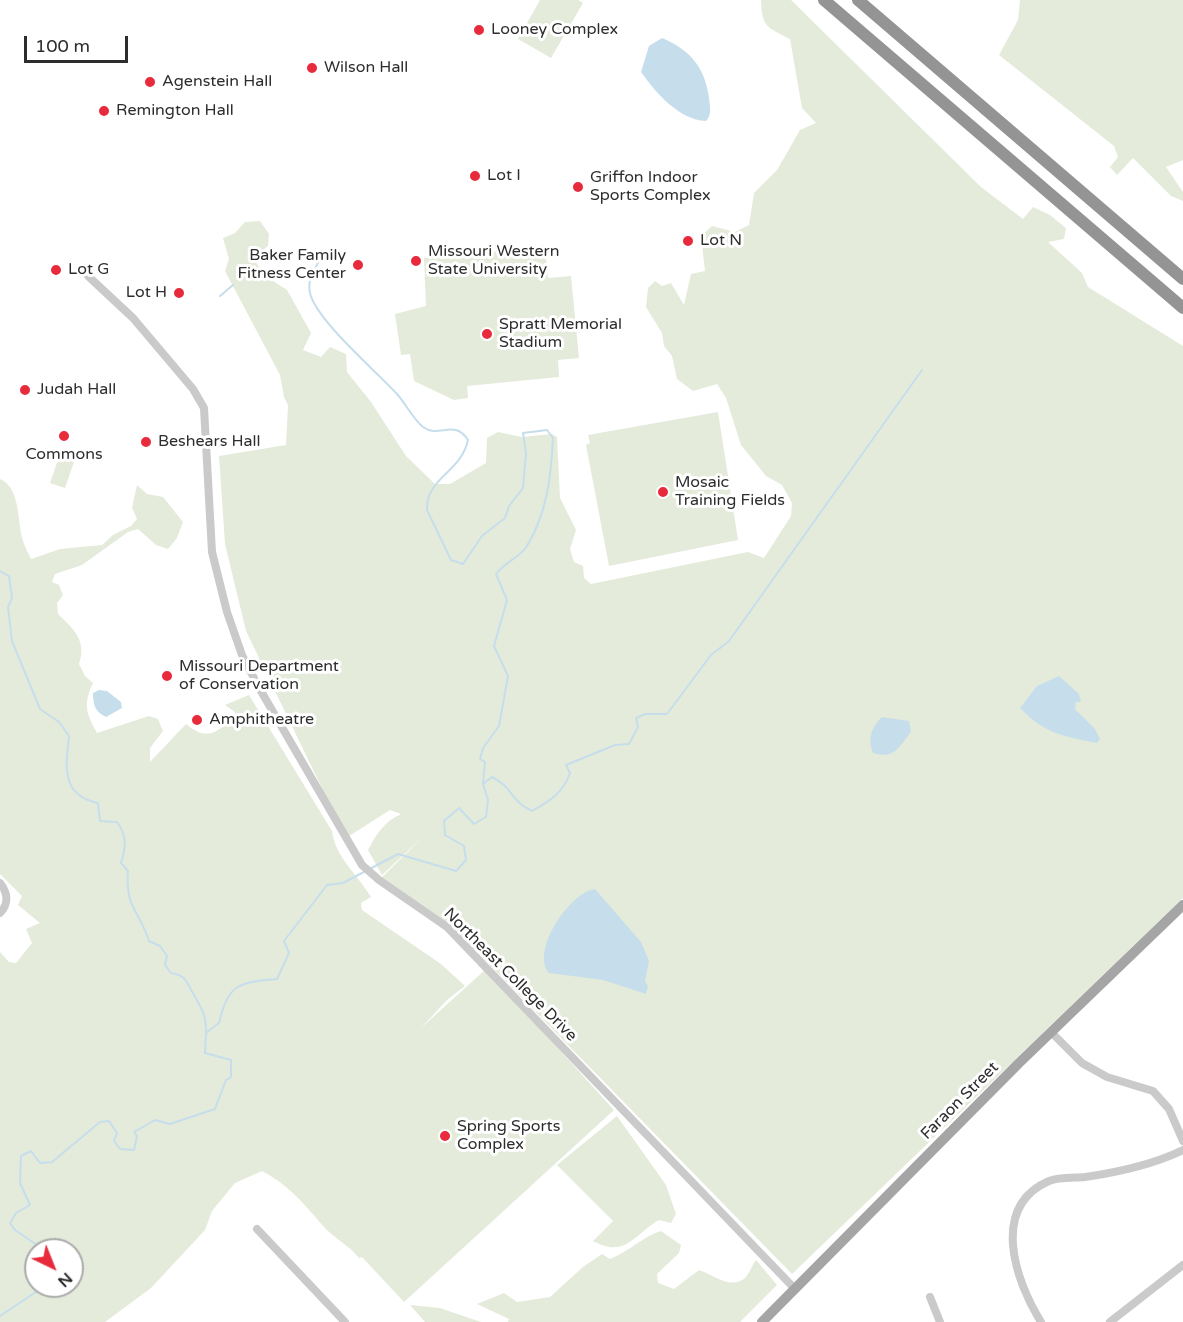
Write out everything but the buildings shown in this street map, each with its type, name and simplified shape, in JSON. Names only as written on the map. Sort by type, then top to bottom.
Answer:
[{"type":"highway","points":[[824,0],[1183,308]]},
{"type":"highway","points":[[858,0],[1183,279]]},
{"type":"main road","name":"Faraon Street","points":[[762,1322],[1051,1032],[1183,905]]},
{"type":"street","name":"Northeast College Drive","points":[[88,276],[133,318],[194,389],[204,408],[212,552],[227,612],[242,656],[363,865],[391,889],[447,927],[794,1288]]},
{"type":"street","points":[[0,883],[6,896],[6,904],[0,913]]},
{"type":"street","points":[[1051,1032],[1082,1063],[1107,1077],[1153,1090],[1169,1109],[1183,1141]]},
{"type":"street","points":[[1041,1322],[1026,1298],[1018,1278],[1012,1243],[1016,1216],[1028,1196],[1050,1180],[1113,1172],[1148,1164],[1183,1150]]},
{"type":"street","points":[[257,1229],[345,1322]]},
{"type":"street","points":[[1110,1322],[1183,1265]]},
{"type":"street","points":[[930,1297],[940,1322]]},
{"type":"green space","points":[[540,0],[578,0],[583,3],[551,58],[518,39]]},
{"type":"green space","points":[[761,0],[791,0],[981,187],[1023,219],[1033,207],[1050,215],[1066,228],[1064,239],[1048,242],[1082,273],[1088,287],[1183,346],[1183,898],[792,1274],[476,951],[469,950],[447,927],[379,880],[426,834],[382,875],[368,850],[382,829],[401,814],[390,810],[346,838],[246,631],[225,544],[219,456],[286,445],[288,405],[284,397],[280,375],[225,271],[229,259],[223,238],[235,233],[245,222],[260,221],[269,234],[268,246],[252,258],[270,279],[287,290],[311,333],[303,350],[321,357],[330,347],[346,354],[347,372],[371,402],[406,456],[435,484],[450,484],[486,463],[487,438],[498,432],[522,437],[552,434],[557,437],[560,498],[576,530],[570,549],[574,562],[583,566],[584,578],[591,584],[748,552],[764,558],[791,516],[792,503],[782,485],[766,476],[741,445],[726,398],[717,384],[693,391],[677,379],[672,356],[664,346],[662,333],[646,307],[648,288],[655,281],[662,286],[671,283],[684,305],[691,274],[705,271],[701,236],[712,226],[735,232],[749,225],[754,193],[777,170],[800,130],[816,123],[802,108],[790,39],[767,26]]},
{"type":"green space","points":[[1020,0],[1183,0],[1183,160],[1166,167],[1183,192],[1183,201],[1171,196],[1133,158],[1117,175],[1110,167],[1118,157],[1114,146],[999,55],[1018,20]]},
{"type":"green space","name":"Spratt Memorial Stadium","points":[[545,245],[548,278],[571,276],[579,358],[558,360],[559,377],[467,386],[468,398],[454,400],[414,381],[410,354],[401,355],[395,314],[426,306],[424,258],[461,256]]},
{"type":"green space","name":"Mosaic Training Fields","points":[[718,412],[738,540],[609,566],[586,445],[590,443],[588,435]]},
{"type":"green space","points":[[59,457],[74,462],[65,488],[50,483]]},
{"type":"green space","points":[[0,479],[12,490],[23,541],[31,559],[60,549],[102,545],[113,535],[131,526],[137,519],[132,508],[137,485],[147,494],[163,497],[183,522],[177,538],[168,549],[156,545],[138,529],[128,532],[82,565],[55,574],[52,582],[59,585],[63,595],[57,603],[58,614],[78,636],[81,649],[79,664],[85,676],[93,683],[87,708],[97,733],[149,716],[158,719],[163,731],[150,748],[150,762],[186,724],[205,734],[234,720],[235,712],[225,705],[249,695],[332,831],[342,858],[371,897],[361,903],[362,910],[441,964],[465,986],[447,1000],[421,1028],[486,969],[614,1110],[404,1302],[362,1257],[359,1258],[328,1231],[296,1196],[262,1171],[235,1183],[212,1211],[205,1230],[151,1288],[105,1322],[0,1322],[0,952],[9,962],[16,963],[32,943],[26,929],[40,923],[18,905],[22,896],[0,874]]},
{"type":"green space","points":[[617,1116],[666,1185],[676,1214],[671,1223],[659,1220],[629,1242],[614,1247],[593,1241],[613,1221],[557,1165]]},
{"type":"green space","points":[[661,1231],[681,1245],[679,1253],[657,1274],[658,1283],[674,1289],[699,1270],[723,1281],[735,1283],[746,1277],[756,1260],[777,1285],[740,1322],[508,1322],[509,1319],[477,1304],[504,1293],[517,1302],[550,1297],[583,1267],[602,1254],[610,1259]]},
{"type":"green space","points":[[410,1305],[440,1308],[481,1322],[425,1322]]},
{"type":"water","points":[[662,38],[681,48],[700,69],[707,87],[710,105],[710,113],[706,121],[686,116],[669,104],[641,72],[649,46]]},
{"type":"water","points":[[1059,676],[1079,694],[1081,702],[1076,702],[1075,709],[1095,729],[1100,739],[1097,743],[1064,736],[1046,729],[1020,708],[1037,686]]},
{"type":"water","points":[[99,690],[107,691],[121,702],[122,708],[106,717],[99,713],[94,705],[93,693]]},
{"type":"water","points":[[882,717],[909,721],[911,732],[895,751],[886,755],[873,753],[870,742],[873,729]]},
{"type":"water","points":[[595,889],[641,942],[649,961],[645,981],[648,986],[646,994],[603,980],[549,973],[544,963],[549,938],[564,911],[575,900]]},
{"type":"waterway","points":[[323,250],[309,286],[310,293],[323,317],[397,394],[423,427],[435,431],[457,430],[468,440],[458,460],[438,482],[428,499],[427,510],[451,560],[463,564],[482,536],[505,518],[509,506],[523,488],[526,454],[523,433],[547,430],[553,438],[549,481],[534,533],[524,550],[496,574],[507,600],[494,646],[508,676],[499,726],[483,748],[480,759],[485,762],[483,784]]},
{"type":"waterway","points":[[220,296],[233,285]]},
{"type":"waterway","points":[[27,1238],[15,1230],[10,1223],[16,1213],[30,1205],[20,1183],[21,1156],[31,1151],[40,1163],[52,1162],[100,1122],[109,1121],[117,1133],[114,1141],[120,1149],[134,1150],[137,1136],[134,1132],[155,1120],[170,1124],[215,1109],[226,1080],[231,1077],[231,1060],[205,1053],[206,1033],[219,1023],[227,1000],[237,988],[244,984],[277,979],[289,953],[284,941],[327,885],[343,883],[398,854],[456,871],[466,860],[464,846],[445,835],[444,821],[459,808],[474,824],[486,817],[488,800],[483,784],[492,777],[504,785],[519,803],[532,811],[550,800],[564,786],[570,773],[566,765],[615,745],[629,744],[638,727],[636,718],[645,714],[667,714],[711,655],[729,641],[922,370]]},
{"type":"waterway","points":[[0,571],[9,576],[12,598],[8,607],[12,641],[40,709],[59,722],[69,736],[67,768],[71,786],[86,799],[98,803],[100,821],[117,822],[123,832],[125,841],[121,863],[128,871],[131,901],[149,941],[160,946],[167,956],[165,965],[171,973],[180,976],[188,984],[203,1012],[206,1032]]},
{"type":"waterway","points":[[0,1316],[27,1298]]},
{"type":"place","name":"Looney Complex","points":[[479,30]]},
{"type":"place","name":"Wilson Hall","points":[[312,68]]},
{"type":"place","name":"Agenstein Hall","points":[[150,82]]},
{"type":"place","name":"Remington Hall","points":[[104,111]]},
{"type":"place","name":"Lot I","points":[[475,176]]},
{"type":"place","name":"Griffon Indoor Sports Complex","points":[[578,187]]},
{"type":"place","name":"Lot N","points":[[688,241]]},
{"type":"place","name":"Missouri Western State University","points":[[416,261]]},
{"type":"place","name":"Baker Family Fitness Center","points":[[358,265]]},
{"type":"place","name":"Lot G","points":[[56,270]]},
{"type":"place","name":"Lot H","points":[[179,293]]},
{"type":"place","name":"Spratt Memorial Stadium","points":[[487,334]]},
{"type":"place","name":"Judah Hall","points":[[25,390]]},
{"type":"place","name":"Commons","points":[[64,436]]},
{"type":"place","name":"Beshears Hall","points":[[146,442]]},
{"type":"place","name":"Mosaic Training Fields","points":[[663,492]]},
{"type":"place","name":"Missouri Department of Conservation","points":[[167,676]]},
{"type":"place","name":"Amphitheatre","points":[[197,720]]},
{"type":"place","name":"Spring Sports Complex","points":[[445,1136]]}]
